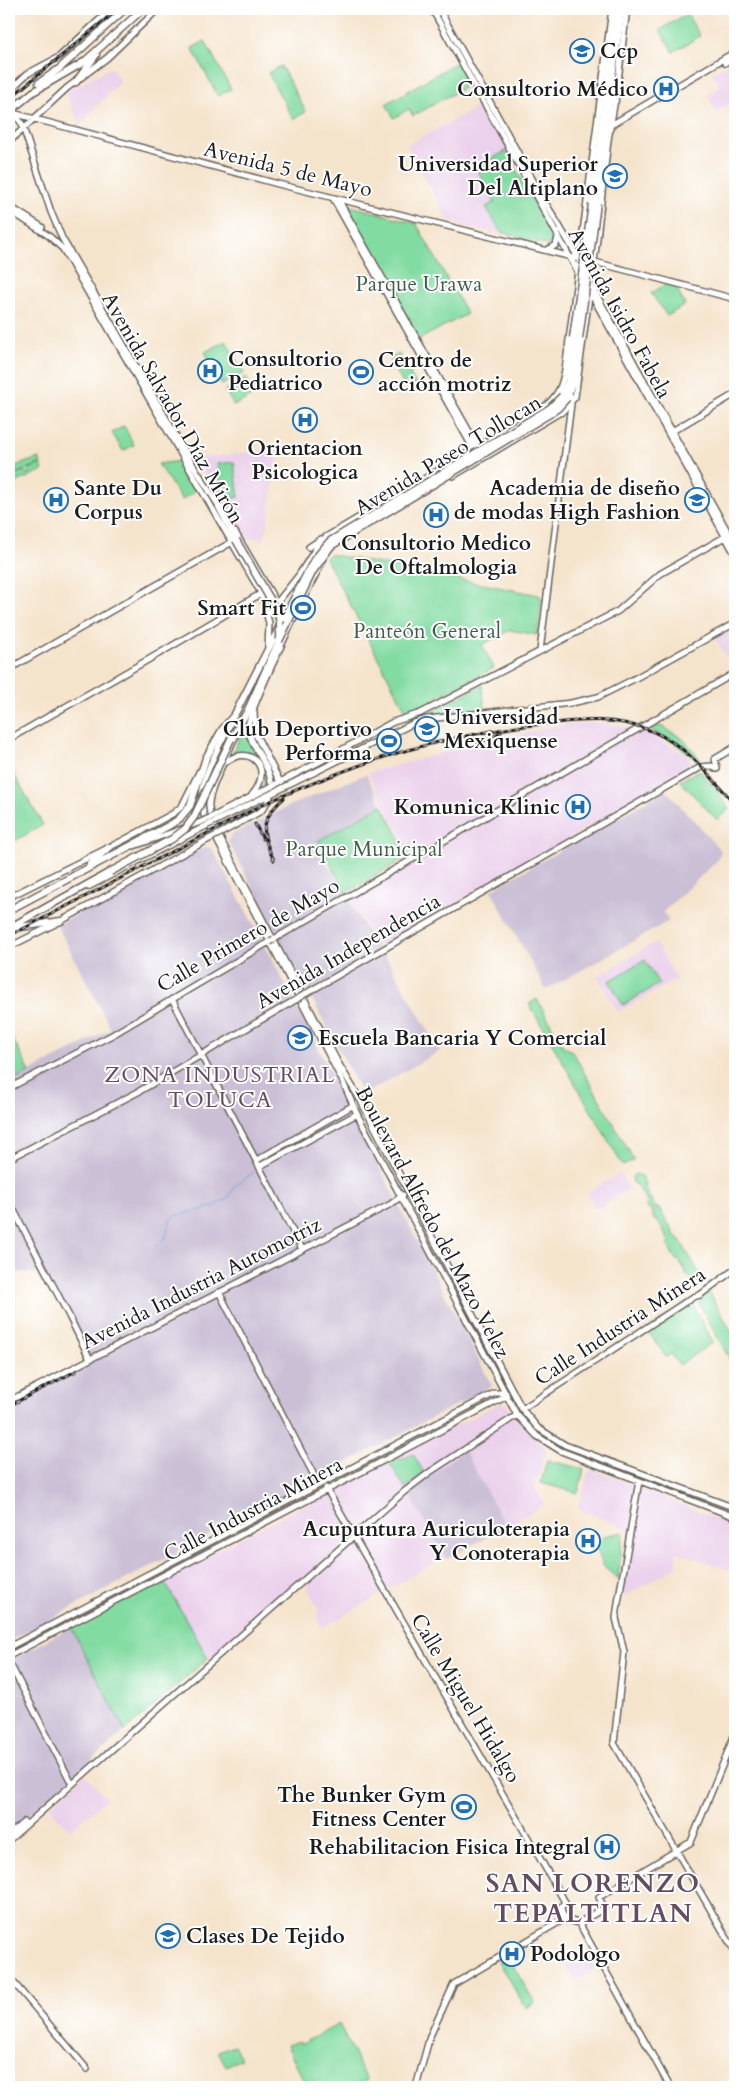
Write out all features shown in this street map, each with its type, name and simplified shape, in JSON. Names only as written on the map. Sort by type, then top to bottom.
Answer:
[{"type":"highway","points":[[12,110],[125,9]]},
{"type":"highway","points":[[12,110],[33,92],[84,62],[143,9]]},
{"type":"highway","name":"Avenida Paseo Tollocan","points":[[9,928],[172,839],[186,829],[194,817],[231,739],[247,712],[312,571],[331,546],[548,415],[567,399],[572,383],[599,165],[612,26],[616,9]]},
{"type":"highway","name":"Avenida Paseo Tollocan","points":[[602,136],[622,9]]},
{"type":"highway","points":[[618,37],[624,30]]},
{"type":"highway","points":[[76,82],[97,54],[115,35]]},
{"type":"highway","points":[[611,87],[615,101]]},
{"type":"highway","points":[[596,128],[602,136],[611,127]]},
{"type":"highway","points":[[590,175],[606,155]]},
{"type":"highway","name":"Avenida Paseo Tollocan","points":[[567,399],[570,362],[576,339]]},
{"type":"highway","points":[[563,384],[570,362]]},
{"type":"highway","points":[[561,412],[572,396],[572,383]]},
{"type":"highway","name":"Avenida Paseo Tollocan","points":[[80,873],[170,825],[184,814],[193,798],[206,758],[222,730],[235,714],[314,560],[330,541],[567,399]]},
{"type":"highway","points":[[220,507],[234,541],[277,610],[280,622],[279,641]]},
{"type":"highway","points":[[247,712],[258,696]]},
{"type":"highway","points":[[11,908],[80,873],[108,848]]},
{"type":"highway","points":[[9,928],[61,921]]},
{"type":"main road","points":[[9,91],[23,77],[59,57],[111,9]]},
{"type":"main road","points":[[9,142],[47,106],[107,58],[158,9]]},
{"type":"main road","name":"Avenida Isidro Fabela","points":[[432,9],[477,82],[536,191]]},
{"type":"main road","name":"Avenida Isidro Fabela","points":[[439,9],[536,191],[577,256],[670,433]]},
{"type":"main road","name":"Avenida Paseo Tollocan","points":[[580,246],[612,26],[612,9]]},
{"type":"main road","name":"Avenida Paseo Tollocan","points":[[254,707],[319,568],[331,551],[350,536],[561,412],[567,399],[578,385],[606,155],[627,9]]},
{"type":"main road","points":[[611,127],[735,52]]},
{"type":"main road","points":[[611,127],[735,56]]},
{"type":"main road","points":[[46,122],[43,114],[47,106]]},
{"type":"main road","points":[[12,110],[21,120],[51,212],[64,241]]},
{"type":"main road","name":"Avenida 5 de Mayo","points":[[12,110],[33,119],[336,198],[494,239],[569,255]]},
{"type":"main road","points":[[336,198],[482,459]]},
{"type":"main road","points":[[336,198],[476,448]]},
{"type":"main road","name":"Avenida Isidro Fabela","points":[[540,198],[558,236],[728,536],[735,554]]},
{"type":"main road","points":[[343,209],[347,204],[353,202]]},
{"type":"main road","name":"Avenida Salvador Díaz Mirón","points":[[9,206],[50,236],[63,249],[234,541],[257,585],[268,614],[270,628],[268,648]]},
{"type":"main road","name":"Avenida Salvador Díaz Mirón","points":[[9,210],[64,241],[190,460],[276,602]]},
{"type":"main road","points":[[546,250],[556,245],[558,236]]},
{"type":"main road","points":[[577,256],[580,246],[587,251],[592,251],[596,247]]},
{"type":"main road","points":[[569,255],[735,300]]},
{"type":"main road","name":"Avenida Paseo Tollocan","points":[[268,614],[326,537],[513,426],[547,405],[559,394],[563,384],[578,270],[577,256]]},
{"type":"main road","points":[[574,297],[582,294],[588,302],[596,303]]},
{"type":"main road","points":[[670,433],[735,394]]},
{"type":"main road","points":[[540,651],[567,399]]},
{"type":"main road","points":[[513,426],[519,432],[517,439]]},
{"type":"main road","points":[[488,440],[486,444],[487,449],[495,452]]},
{"type":"main road","points":[[460,457],[463,456],[467,459],[467,468]]},
{"type":"main road","points":[[341,527],[342,534],[350,536]]},
{"type":"main road","points":[[82,888],[98,883],[249,798],[393,722],[417,715],[618,610],[663,573],[735,531]]},
{"type":"main road","name":"Avenida Isidro Fabela","points":[[728,536],[735,545]]},
{"type":"main road","points":[[309,547],[326,537]]},
{"type":"main road","points":[[9,669],[234,541]]},
{"type":"main road","points":[[309,558],[317,562],[319,568]]},
{"type":"main road","points":[[257,585],[264,581]]},
{"type":"main road","points":[[9,740],[192,635],[269,588]]},
{"type":"main road","points":[[215,818],[421,721],[585,701],[632,680],[735,622]]},
{"type":"main road","name":"Calle Primero de Mayo","points":[[9,1088],[112,1035],[268,942],[735,672]]},
{"type":"main road","points":[[254,707],[255,733],[280,782]]},
{"type":"main road","points":[[254,707],[249,718],[248,729],[272,781]]},
{"type":"main road","name":"Boulevard Alfredo del Mazo Velez","points":[[235,714],[207,777],[203,795],[203,810],[342,1080],[352,1106],[402,1196],[517,1415],[546,1443],[576,1457],[735,1517]]},
{"type":"main road","points":[[417,715],[421,721]]},
{"type":"main road","name":"Boulevard Alfredo del Mazo Velez","points":[[240,724],[211,794],[208,805],[210,814],[223,844],[337,1061],[364,1107],[522,1409],[538,1428],[565,1445],[735,1508]]},
{"type":"main road","name":"Avenida Independencia","points":[[9,1159],[138,1092],[304,994],[701,767],[710,766],[717,769],[715,759],[735,747]]},
{"type":"main road","points":[[224,764],[234,757],[242,756],[250,757],[259,764],[262,772],[262,781],[249,798]]},
{"type":"main road","name":"Avenida Paseo Tollocan","points":[[9,897],[108,848],[179,809],[206,758]]},
{"type":"main road","points":[[9,947],[61,921],[261,811],[270,798]]},
{"type":"main road","points":[[121,850],[203,825]]},
{"type":"main road","points":[[172,999],[302,1249]]},
{"type":"main road","points":[[257,1160],[352,1106]]},
{"type":"main road","points":[[260,1166],[357,1114]]},
{"type":"main road","name":"Avenida Industria Automotriz","points":[[9,1401],[302,1249],[407,1192]]},
{"type":"main road","points":[[9,1201],[90,1359]]},
{"type":"main road","name":"Calle Industria Minera","points":[[522,1409],[694,1297],[700,1295],[735,1269]]},
{"type":"main road","points":[[219,1292],[319,1485],[324,1486],[326,1489]]},
{"type":"main road","name":"Calle Industria Minera","points":[[9,1656],[512,1392]]},
{"type":"main road","name":"Calle Industria Minera","points":[[9,1647],[487,1397],[495,1393],[505,1395]]},
{"type":"main road","points":[[487,1397],[490,1399],[491,1404]]},
{"type":"main road","points":[[9,1835],[301,1579],[354,1538],[405,1492],[430,1472],[517,1415]]},
{"type":"main road","points":[[404,1441],[408,1447]]},
{"type":"main road","points":[[639,1481],[616,1618],[624,1652],[614,1743],[735,1952]]},
{"type":"main road","name":"Calle Miguel Hidalgo","points":[[326,1489],[386,1595],[512,1807],[565,1902],[561,1910],[564,1918]]},
{"type":"main road","points":[[9,1662],[71,1782]]},
{"type":"main road","points":[[579,1923],[604,1908],[599,1897],[691,1841],[735,1734]]},
{"type":"main road","points":[[9,1840],[71,1782]]},
{"type":"main road","points":[[416,2087],[430,2036],[454,1984],[564,1918],[579,1923],[670,2087]]},
{"type":"main road","points":[[9,1977],[87,2069]]},
{"type":"shaded area","points":[[735,60],[735,101],[716,112],[708,96],[710,95],[709,93],[720,86],[712,73]]},
{"type":"shaded area","points":[[112,67],[120,81],[80,125],[65,92]]},
{"type":"shaded area","points":[[483,104],[507,148],[506,151],[476,168],[495,202],[486,207],[502,234],[462,226],[459,221],[449,222],[407,145]]},
{"type":"shaded area","points":[[279,448],[265,540],[240,537],[196,459]]},
{"type":"shaded area","points":[[726,631],[735,636],[735,670],[715,638]]},
{"type":"shaded area","points":[[602,722],[640,730],[685,753],[695,766],[379,948],[350,899],[413,859],[368,773],[555,726]]},
{"type":"shaded area","points":[[366,774],[382,805],[315,843],[379,951],[383,952],[440,1051],[363,1095],[228,841],[231,835],[291,805]]},
{"type":"shaded area","points":[[666,790],[721,851],[716,862],[663,912],[669,921],[546,990],[491,890]]},
{"type":"shaded area","points":[[206,847],[214,852],[267,949],[492,1386],[9,1641],[9,1405],[92,1362],[45,1274],[9,1271],[9,1083],[111,1029],[57,925]]},
{"type":"shaded area","points":[[655,942],[677,979],[618,1012],[597,977]]},
{"type":"shaded area","points":[[620,1173],[629,1189],[597,1209],[587,1193]]},
{"type":"shaded area","points":[[503,1401],[517,1419],[547,1449],[535,1489],[545,1505],[436,1562],[322,1628],[317,1617],[318,1609],[305,1582],[208,1658],[163,1579]]},
{"type":"shaded area","points":[[464,1450],[506,1527],[446,1559],[408,1492]]},
{"type":"shaded area","points":[[590,1468],[735,1526],[735,1572],[676,1551],[677,1567],[621,1598],[630,1531],[577,1508]]},
{"type":"shaded area","points":[[71,1627],[125,1731],[9,1832],[9,1661]]},
{"type":"shaded area","points":[[85,1774],[107,1798],[70,1830],[49,1807]]},
{"type":"shaded area","points":[[591,1949],[600,1966],[575,1981],[565,1964]]},
{"type":"green space","points":[[687,14],[700,36],[673,52],[660,30]]},
{"type":"green space","points":[[205,41],[231,89],[218,96],[192,48]]},
{"type":"green space","points":[[457,62],[470,84],[413,116],[409,109],[394,118],[386,104]]},
{"type":"green space","points":[[281,66],[306,112],[293,119],[268,73]]},
{"type":"green space","points":[[506,151],[554,239],[550,246],[501,232],[486,207],[495,202],[476,167]]},
{"type":"green space","name":"Parque Urawa","points":[[347,205],[416,223],[467,314],[418,340],[344,207]]},
{"type":"green space","points":[[666,284],[675,286],[685,305],[667,316],[651,293]]},
{"type":"green space","points":[[226,341],[244,373],[222,385],[205,352]]},
{"type":"green space","points":[[399,354],[416,384],[404,386],[390,359]]},
{"type":"green space","points":[[246,377],[255,394],[234,406],[225,390]]},
{"type":"green space","points":[[124,426],[134,445],[123,451],[112,433]]},
{"type":"green space","points":[[39,458],[41,463],[15,474],[24,471],[28,474],[29,469],[41,464],[43,470],[15,483],[9,468]]},
{"type":"green space","points":[[180,461],[198,489],[182,500],[158,464]]},
{"type":"green space","points":[[234,462],[239,497],[222,500],[217,464]]},
{"type":"green space","name":"Panteón General","points":[[329,554],[539,595],[542,599],[537,635],[510,630],[482,645],[494,668],[407,713],[326,559]]},
{"type":"green space","points":[[482,685],[485,709],[422,717]]},
{"type":"green space","points":[[245,724],[268,774],[270,782],[263,786],[264,769],[256,758],[249,755],[231,757]]},
{"type":"green space","points":[[650,724],[663,727],[683,739],[703,762],[701,764],[674,743],[644,727]]},
{"type":"green space","points":[[699,770],[718,792],[729,809],[717,820],[680,781]]},
{"type":"green space","points":[[12,771],[43,825],[9,844],[9,773]]},
{"type":"green space","name":"Parque Municipal","points":[[382,805],[409,856],[346,893],[318,841]]},
{"type":"green space","points":[[645,960],[659,984],[623,1005],[609,981]]},
{"type":"green space","points":[[537,999],[563,1046],[572,1051],[634,1160],[623,1166],[529,1004]]},
{"type":"green space","points":[[9,1032],[30,1072],[9,1083]]},
{"type":"green space","points":[[635,1174],[641,1176],[646,1186],[643,1186],[656,1208],[659,1208],[698,1271],[698,1280],[695,1282],[686,1274],[679,1260],[676,1260],[667,1244],[669,1241],[657,1220],[654,1220],[650,1208],[648,1209],[645,1206],[648,1204],[636,1184],[633,1183],[632,1177]]},
{"type":"green space","points":[[708,1290],[735,1338],[735,1369],[696,1298]]},
{"type":"green space","points":[[690,1300],[713,1342],[679,1365],[671,1354],[666,1357],[647,1330]]},
{"type":"green space","points":[[413,1454],[424,1473],[405,1488],[389,1462],[398,1457],[401,1460]]},
{"type":"green space","points":[[547,1460],[584,1469],[578,1493],[541,1483]]},
{"type":"green space","points":[[623,1532],[618,1579],[604,1567],[595,1545],[604,1536]]},
{"type":"green space","points":[[163,1579],[208,1658],[125,1731],[71,1627]]},
{"type":"green space","points":[[508,1957],[535,2003],[526,2008],[498,1962]]},
{"type":"green space","points":[[339,2024],[367,2080],[354,2087],[323,2087],[319,2080],[306,2086],[287,2045],[299,2041],[301,2044]]},
{"type":"green space","points":[[234,2045],[241,2059],[226,2066],[218,2051]]},
{"type":"waterway","points":[[155,1246],[165,1239],[170,1221],[175,1216],[213,1207],[228,1198],[235,1185],[254,1172]]},
{"type":"railway","points":[[9,99],[118,9]]},
{"type":"railway","points":[[9,936],[264,804],[366,763],[400,752],[468,735],[542,724],[599,720],[626,723],[654,732],[678,746],[708,773],[735,804]]},
{"type":"railway","points":[[478,744],[501,732]]},
{"type":"railway","points":[[274,860],[266,842],[265,827],[270,813],[284,798]]},
{"type":"railway","points":[[255,824],[263,839]]},
{"type":"railway","points":[[9,1406],[76,1371]]},
{"type":"place","name":"Ccp","points":[[582,51]]},
{"type":"place","name":"Consultorio Médico","points":[[666,89]]},
{"type":"place","name":"Universidad Superior Del Altiplano","points":[[615,176]]},
{"type":"place","name":"Consultorio Pediatrico","points":[[210,371]]},
{"type":"place","name":"Centro de acción motriz","points":[[361,372]]},
{"type":"place","name":"Orientacion Psicologica","points":[[305,420]]},
{"type":"place","name":"Sante Du Corpus","points":[[56,500]]},
{"type":"place","name":"Academia de diseño de modas High Fashion","points":[[697,500]]},
{"type":"place","name":"Consultorio Medico De Oftalmologia","points":[[436,515]]},
{"type":"place","name":"Smart Fit","points":[[303,608]]},
{"type":"place","name":"Universidad Mexiquense","points":[[427,729]]},
{"type":"place","name":"Club Deportivo Performa","points":[[389,741]]},
{"type":"place","name":"Komunica Klinic","points":[[578,807]]},
{"type":"place","name":"Escuela Bancaria Y Comercial","points":[[300,1038]]},
{"type":"place","name":"Acupuntura Auriculoterapia Y Conoterapia","points":[[588,1541]]},
{"type":"place","name":"The Bunker Gym Fitness Center","points":[[464,1807]]},
{"type":"place","name":"Rehabilitacion Fisica Integral","points":[[607,1847]]},
{"type":"place","name":"Clases De Tejido","points":[[168,1936]]},
{"type":"place","name":"Podologo","points":[[512,1954]]},
{"type":"district","name":"ZONA INDUSTRIAL TOLUCA","points":[[220,1086]]},
{"type":"district","name":"SAN LORENZO TEPALTITLAN","points":[[593,1898]]}]
